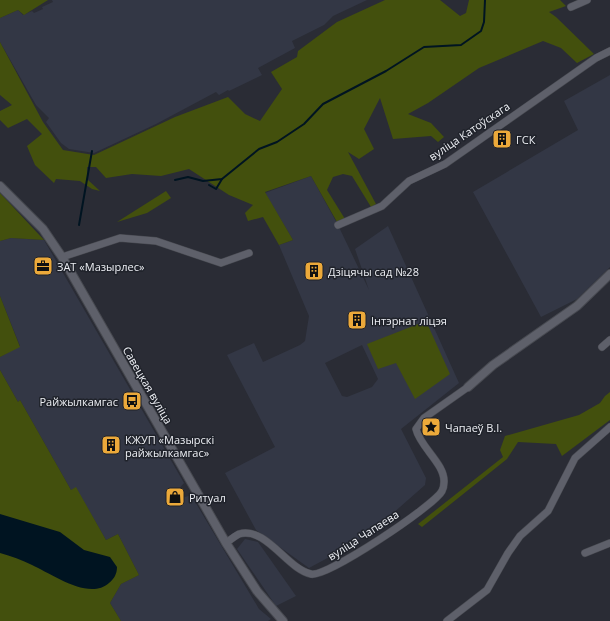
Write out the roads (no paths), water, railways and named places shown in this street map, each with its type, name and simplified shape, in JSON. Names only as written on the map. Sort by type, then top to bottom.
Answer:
[{"type":"street","points":[[571,7],[587,0]]},
{"type":"street","name":"вуліца Катоўскага","points":[[338,225],[382,206],[409,181],[444,164],[596,58],[610,51]]},
{"type":"street","name":"Савецкая вуліца","points":[[0,186],[43,229],[62,257],[226,543],[257,591],[282,621]]},
{"type":"street","points":[[62,257],[120,238],[156,241],[221,263],[249,253]]},
{"type":"street","points":[[468,387],[493,365],[577,306],[610,274]]},
{"type":"street","points":[[602,347],[610,340]]},
{"type":"street","name":"вуліца Чапаева","points":[[226,543],[239,534],[251,534],[262,538],[301,570],[312,575],[324,573],[345,562],[433,501],[442,490],[444,481],[443,472],[418,436],[416,429],[424,418],[468,387]]},
{"type":"street","points":[[448,621],[487,590],[508,553],[520,536],[548,511],[575,458],[610,428]]},
{"type":"street","points":[[585,552],[610,543]]},
{"type":"waterway","points":[[175,180],[188,177],[203,181],[222,179],[259,149],[277,142],[304,124],[323,104],[386,71],[424,47],[461,45],[481,31],[484,22],[485,0]]},
{"type":"waterway","points":[[79,225],[92,151]]},
{"type":"waterway","points":[[209,185],[216,189],[222,179]]},
{"type":"place","name":"ГСК","points":[[502,139]]},
{"type":"place","name":"ЗАТ «Мазырлес»","points":[[43,266]]},
{"type":"place","name":"Дзіцячы сад №28","points":[[314,271]]},
{"type":"place","name":"Інтэрнат ліцэя","points":[[357,320]]},
{"type":"place","name":"Райжылкамгас","points":[[132,401]]},
{"type":"place","name":"Чапаеў В.І.","points":[[431,427]]},
{"type":"place","name":"КЖУП «Мазырскі райжылкамгас»","points":[[111,445]]},
{"type":"place","name":"Ритуал","points":[[175,497]]}]
